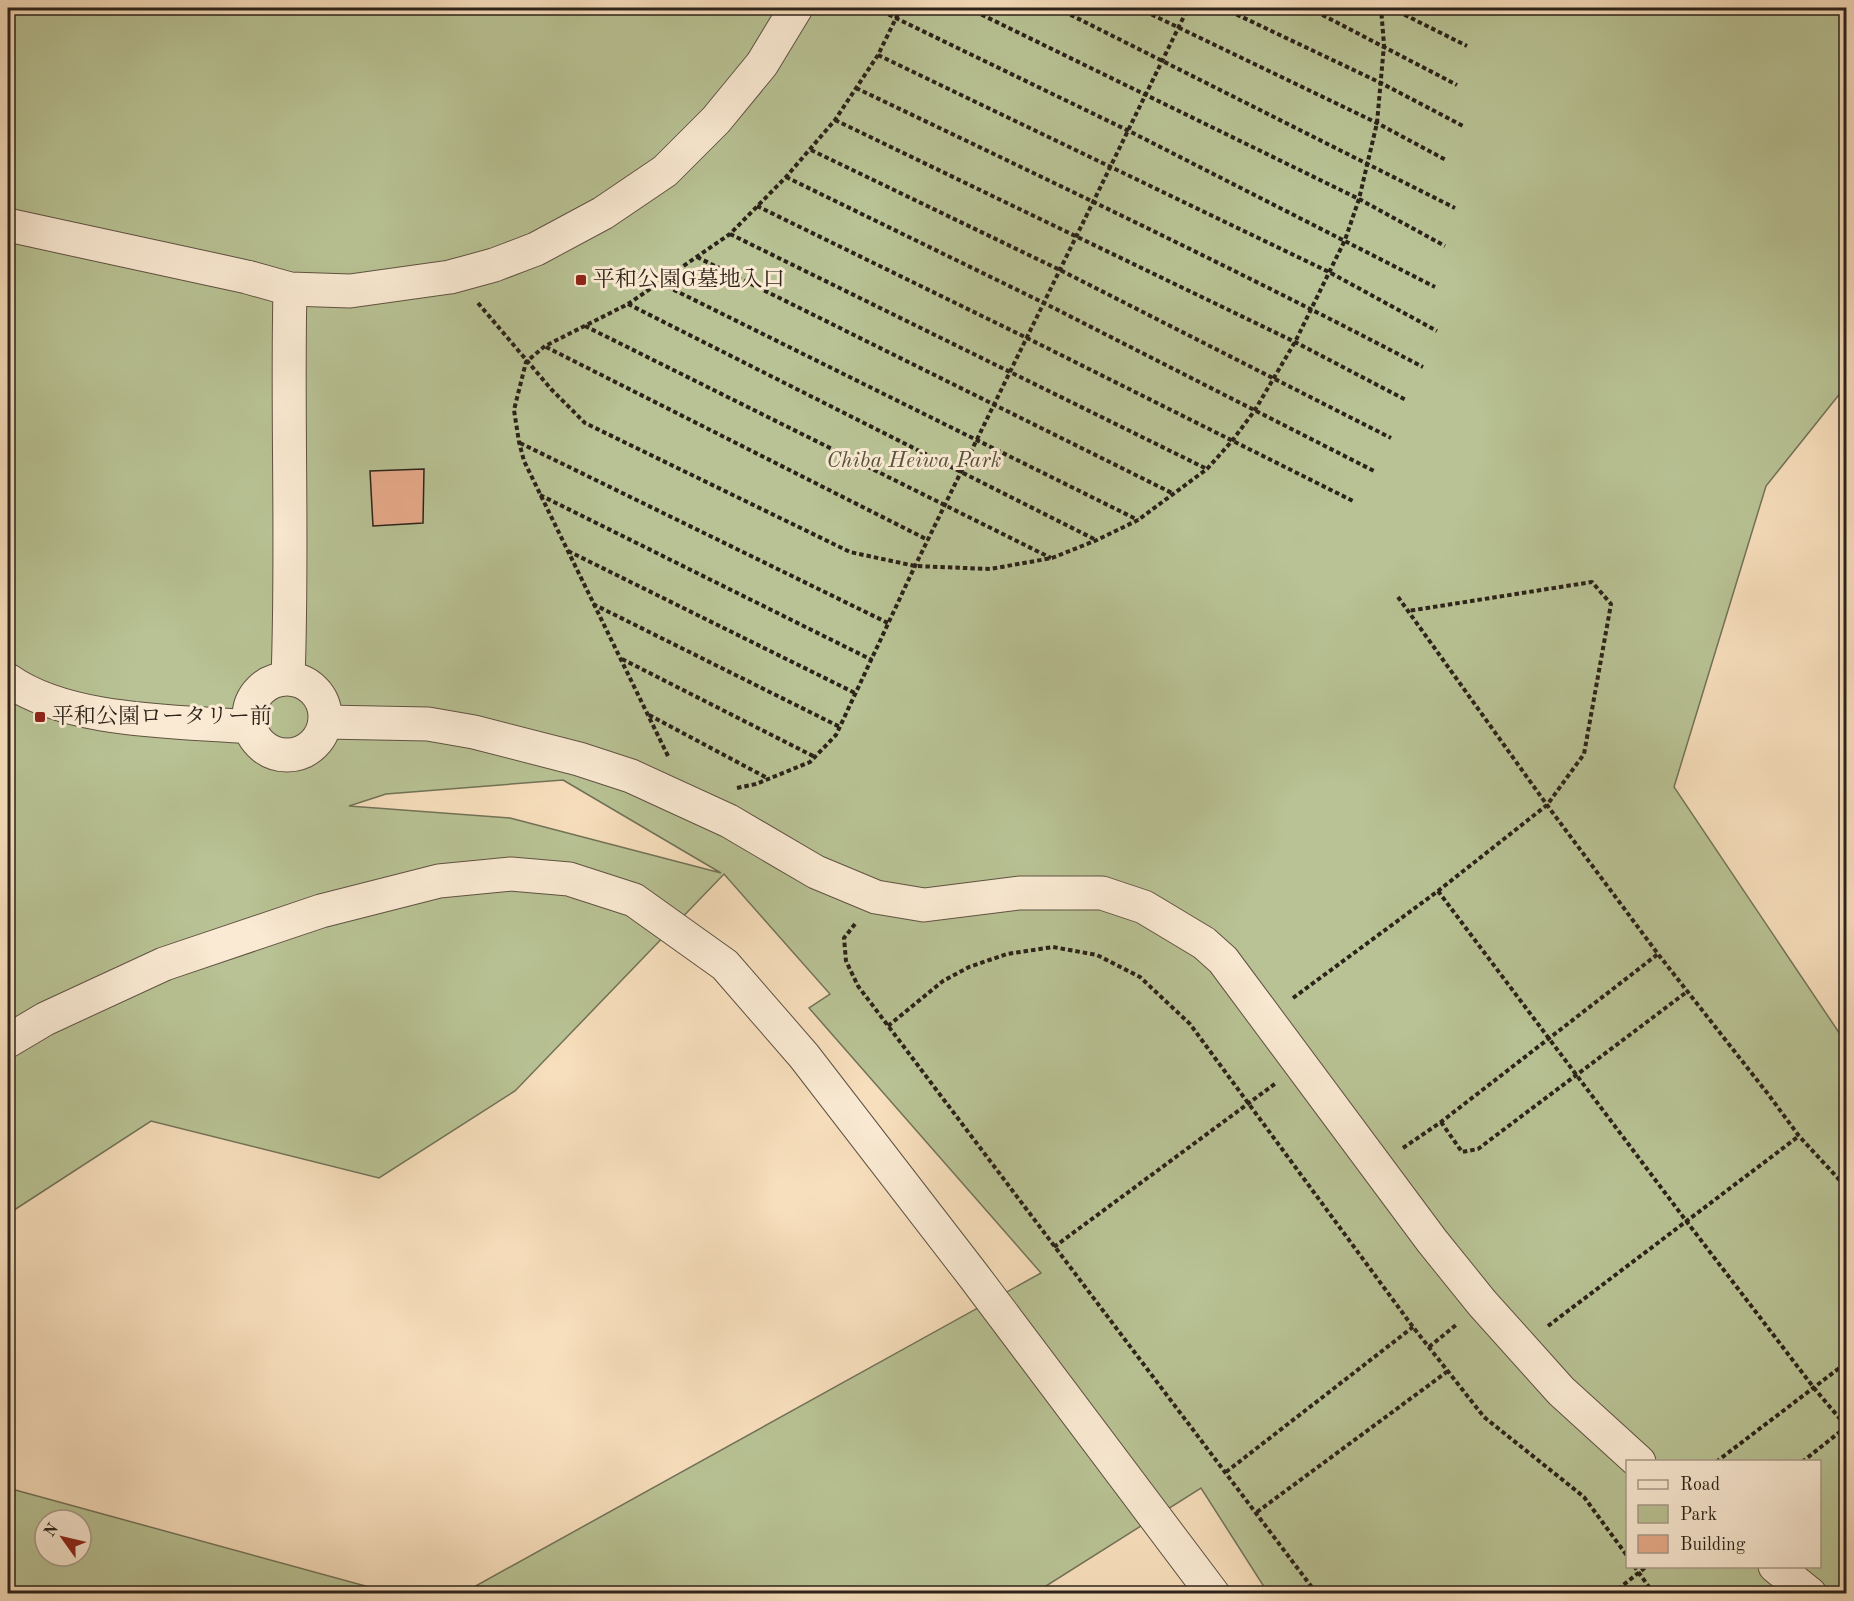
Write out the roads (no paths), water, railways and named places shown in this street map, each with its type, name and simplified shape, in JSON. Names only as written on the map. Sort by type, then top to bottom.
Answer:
[{"type":"street","points":[[8,225],[247,277],[290,289],[350,291],[393,286],[461,274],[494,265],[536,249],[603,213],[665,171],[716,120],[762,64],[796,8]]},
{"type":"street","points":[[288,678],[291,591],[288,391],[290,289]]},
{"type":"street","points":[[288,678],[312,687],[320,697],[325,709],[325,722],[321,734],[313,745],[302,752],[289,755],[277,754],[265,748],[256,739],[250,727],[249,715],[251,703],[257,693],[266,685],[288,678]]},
{"type":"street","points":[[8,680],[15,686],[68,708],[131,717],[250,727]]},
{"type":"street","points":[[325,722],[428,724],[474,732],[600,766],[631,776],[729,820],[816,872],[876,897],[924,904],[1019,893],[1102,893],[1144,907],[1204,943],[1223,960],[1432,1241],[1561,1392],[1638,1460]]},
{"type":"street","points":[[8,1041],[45,1019],[164,964],[321,911],[439,881],[511,874],[569,879],[634,900],[725,965],[804,1056],[1213,1593]]},
{"type":"street","points":[[1786,1578],[1810,1593]]},
{"type":"place","name":"平和公園G墓地入口","points":[[581,280]]},
{"type":"place","name":"平和公園ロータリー前","points":[[40,717]]},
{"type":"park label","name":"Chiba Heiwa Park","points":[[914,461]]}]
